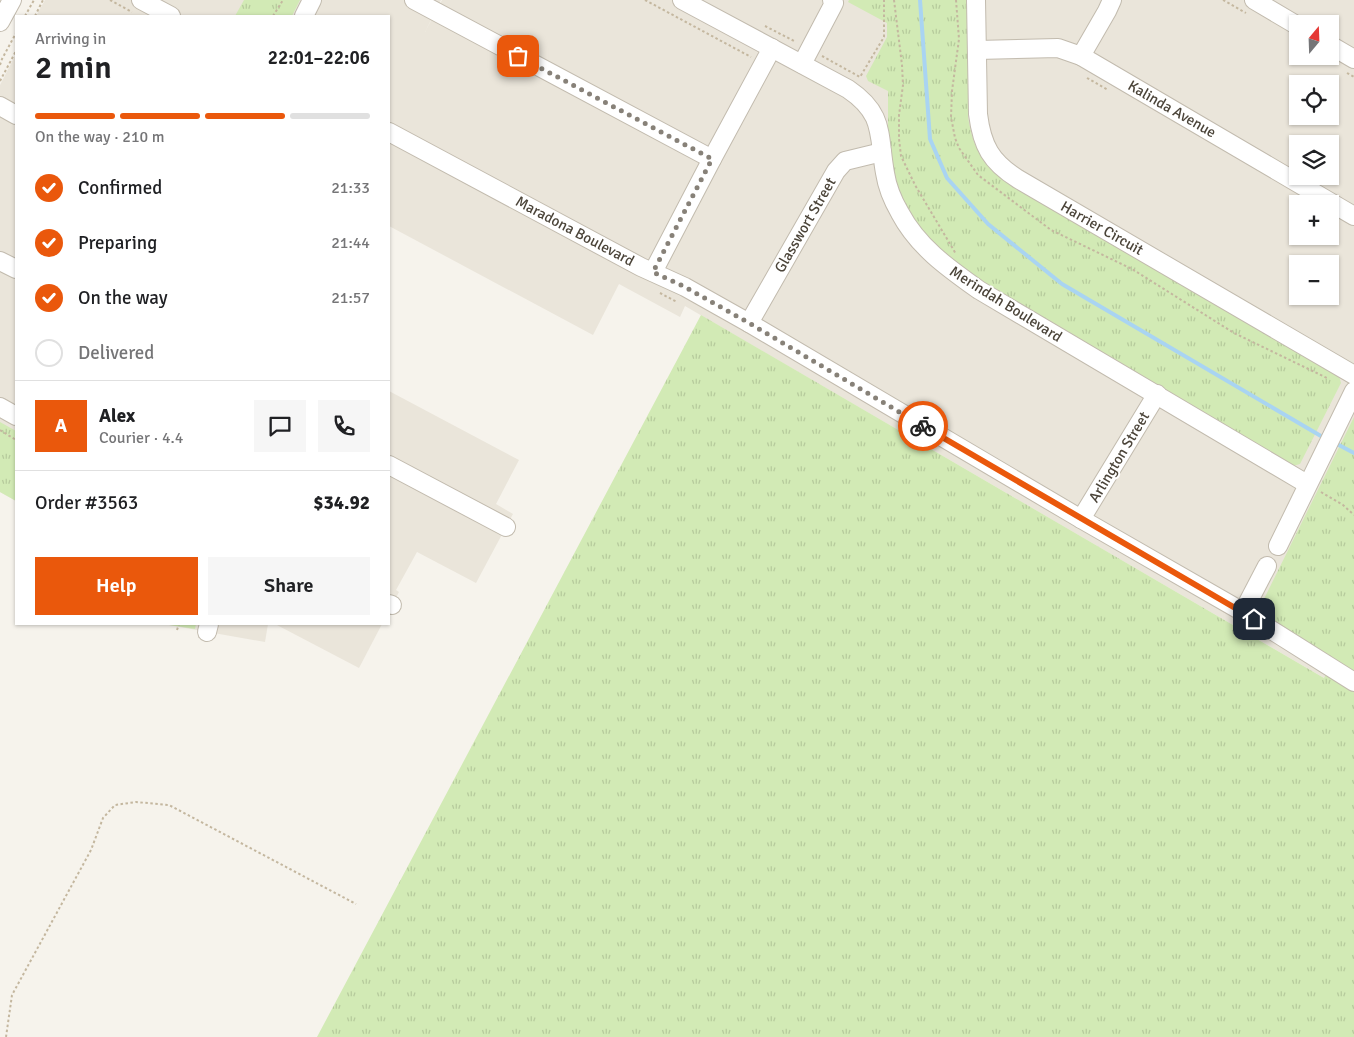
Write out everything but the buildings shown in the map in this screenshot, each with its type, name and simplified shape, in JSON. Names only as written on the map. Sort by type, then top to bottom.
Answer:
[{"type":"street","points":[[0,22],[12,0]]},
{"type":"street","points":[[304,15],[312,0]]},
{"type":"street","points":[[414,0],[712,159]]},
{"type":"street","name":"Merindah Boulevard","points":[[682,0],[848,89],[867,103],[877,121],[885,175],[900,213],[913,233],[929,252],[950,269],[979,290],[1308,482]]},
{"type":"street","name":"Harrier Circuit","points":[[976,0],[978,114],[980,131],[985,146],[994,160],[1006,170],[1354,375]]},
{"type":"street","points":[[1081,56],[1112,0]]},
{"type":"street","points":[[1254,0],[1289,21]]},
{"type":"street","points":[[802,64],[833,2]]},
{"type":"street","points":[[136,6],[168,15]]},
{"type":"street","points":[[653,272],[772,48]]},
{"type":"street","name":"Kalinda Avenue","points":[[977,50],[1058,48],[1081,56],[1354,216]]},
{"type":"street","points":[[1339,50],[1354,59]]},
{"type":"street","points":[[0,106],[15,114]]},
{"type":"street","name":"Maradona Boulevard","points":[[390,133],[653,272],[685,287],[749,323],[1081,519],[1243,612],[1354,682]]},
{"type":"street","name":"Glasswort Street","points":[[749,323],[836,171],[845,161],[882,152]]},
{"type":"street","points":[[0,261],[15,268]]},
{"type":"street","points":[[1278,546],[1353,393]]},
{"type":"street","name":"Arlington Street","points":[[1081,519],[1156,394]]},
{"type":"street","points":[[0,407],[15,415]]},
{"type":"street","points":[[390,466],[506,526]]},
{"type":"street","points":[[1243,612],[1267,566]]},
{"type":"path","points":[[26,15],[34,0]]},
{"type":"path","points":[[36,15],[43,0]]},
{"type":"path","points":[[110,0],[136,6]]},
{"type":"path","points":[[274,15],[283,0]]},
{"type":"path","points":[[646,0],[751,56]]},
{"type":"path","points":[[819,55],[860,77],[884,37],[884,0]]},
{"type":"path","points":[[894,0],[902,65],[899,115],[901,156],[960,259]]},
{"type":"path","points":[[0,65],[15,35]]},
{"type":"path","points":[[0,81],[15,53]]},
{"type":"path","points":[[1083,75],[1090,80]]},
{"type":"path","points":[[0,430],[15,439]]},
{"type":"path","points":[[1308,482],[1343,505],[1354,515]]},
{"type":"path","points":[[178,625],[178,630]]},
{"type":"path","points":[[6,1037],[12,995],[91,850],[103,818],[115,805],[136,802],[169,805],[356,904]]},
{"type":"shaded area","points":[[45,0],[441,0],[425,32],[442,0],[1354,0],[1354,1037],[1324,678],[685,306],[680,317],[619,284],[593,335],[390,227],[390,15],[37,15]]},
{"type":"shaded area","points":[[15,56],[15,500],[0,492],[0,85]]},
{"type":"shaded area","points":[[390,392],[519,460],[496,504],[513,514],[476,583],[417,552],[396,590],[399,592],[390,609]]},
{"type":"shaded area","points":[[169,625],[268,625],[265,642]]},
{"type":"shaded area","points":[[277,625],[381,625],[359,668]]},
{"type":"green space","points":[[244,0],[300,0],[292,15],[236,15]]},
{"type":"green space","points":[[849,0],[968,0],[968,117],[979,153],[990,167],[1005,181],[1339,376],[1341,383],[1300,464],[1293,466],[984,286],[932,248],[902,204],[892,173],[888,136],[888,91],[868,81],[866,76],[887,37],[887,23],[848,2]]},
{"type":"green space","points":[[701,315],[1324,678],[1330,667],[1254,619],[1354,417],[1354,1037],[317,1037]]},
{"type":"green space","points":[[0,422],[15,430],[15,500],[0,492]]},
{"type":"green space","points":[[169,625],[196,625],[195,629]]},
{"type":"waterway","points":[[920,0],[930,139],[947,178],[988,224],[1062,284],[1326,439]]},
{"type":"waterway","points":[[1335,443],[1354,453]]},
{"type":"way so far","points":[[518,56],[712,159],[653,272],[685,287],[749,323],[923,426]]},
{"type":"route","points":[[923,426],[1254,619]]}]
